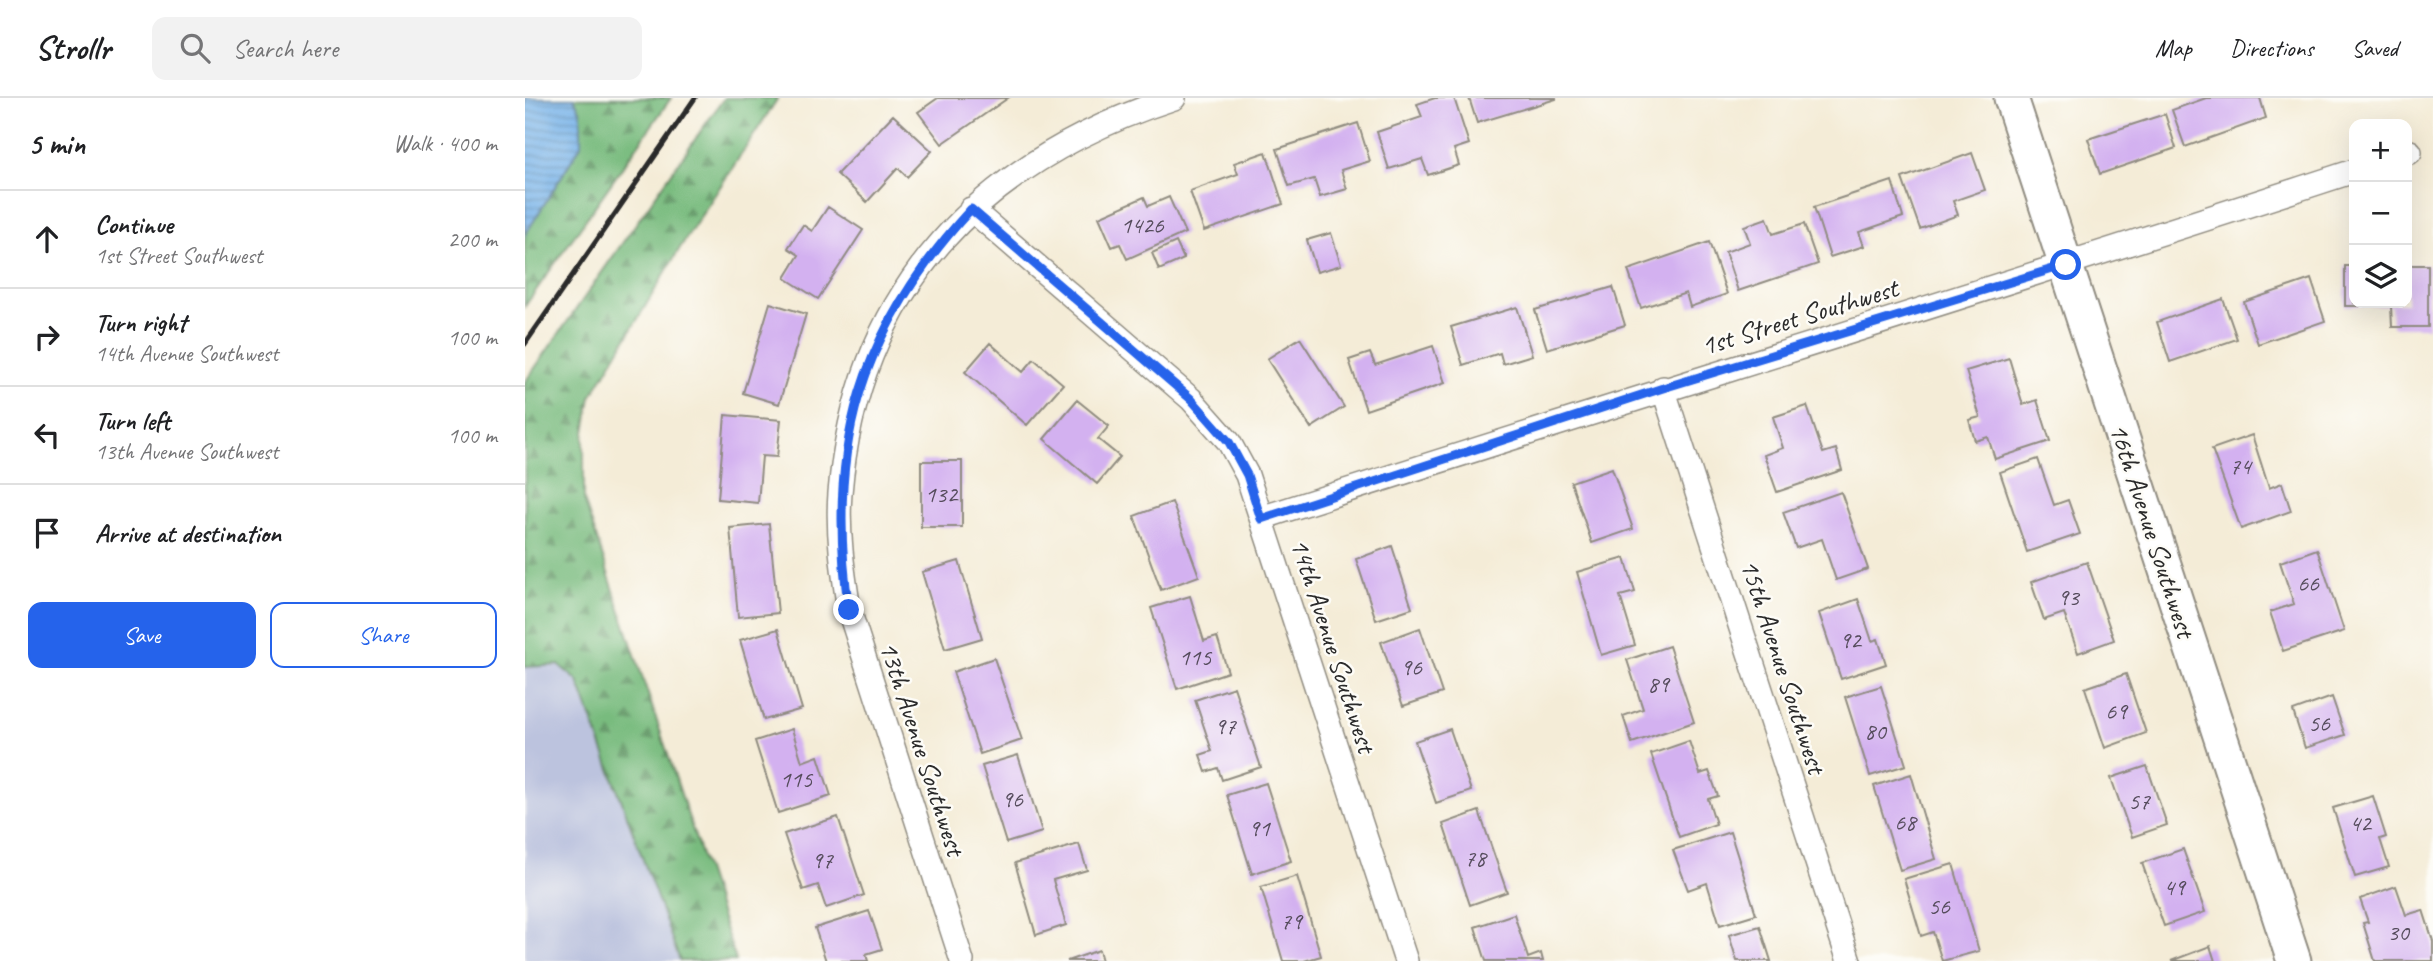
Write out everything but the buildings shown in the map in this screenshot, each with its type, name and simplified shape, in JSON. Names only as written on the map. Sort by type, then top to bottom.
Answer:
[{"type":"street","name":"13th Avenue Southwest","points":[[962,961],[849,610],[841,558],[840,496],[846,444],[858,393],[881,335],[906,289],[936,247],[971,209],[1032,162],[1086,131],[1174,98]]},
{"type":"street","name":"16th Avenue Southwest","points":[[2011,98],[2294,961]]},
{"type":"street","name":"1st Street Southwest","points":[[1261,519],[1663,388],[2066,265],[2349,173]]},
{"type":"street","name":"14th Avenue Southwest","points":[[971,209],[1191,399],[1229,442],[1247,475],[1406,961]]},
{"type":"street","name":"15th Avenue Southwest","points":[[1663,388],[1849,961]]},
{"type":"shaded area","points":[[559,665],[578,681],[680,961],[525,961],[525,667]]},
{"type":"green space","points":[[574,98],[671,98],[525,306],[525,235],[581,145],[581,113]]},
{"type":"green space","points":[[724,98],[778,98],[680,248],[591,397],[584,438],[584,500],[736,961],[680,961],[578,681],[559,665],[525,667],[525,382]]},
{"type":"water","points":[[525,98],[574,98],[581,113],[581,145],[525,235]]},
{"type":"railway","points":[[525,344],[695,98]]},
{"type":"route","points":[[849,610],[841,558],[840,496],[846,444],[858,393],[881,335],[906,289],[936,247],[971,209],[1191,399],[1229,442],[1247,475],[1261,519],[1663,388],[2066,265]]}]
